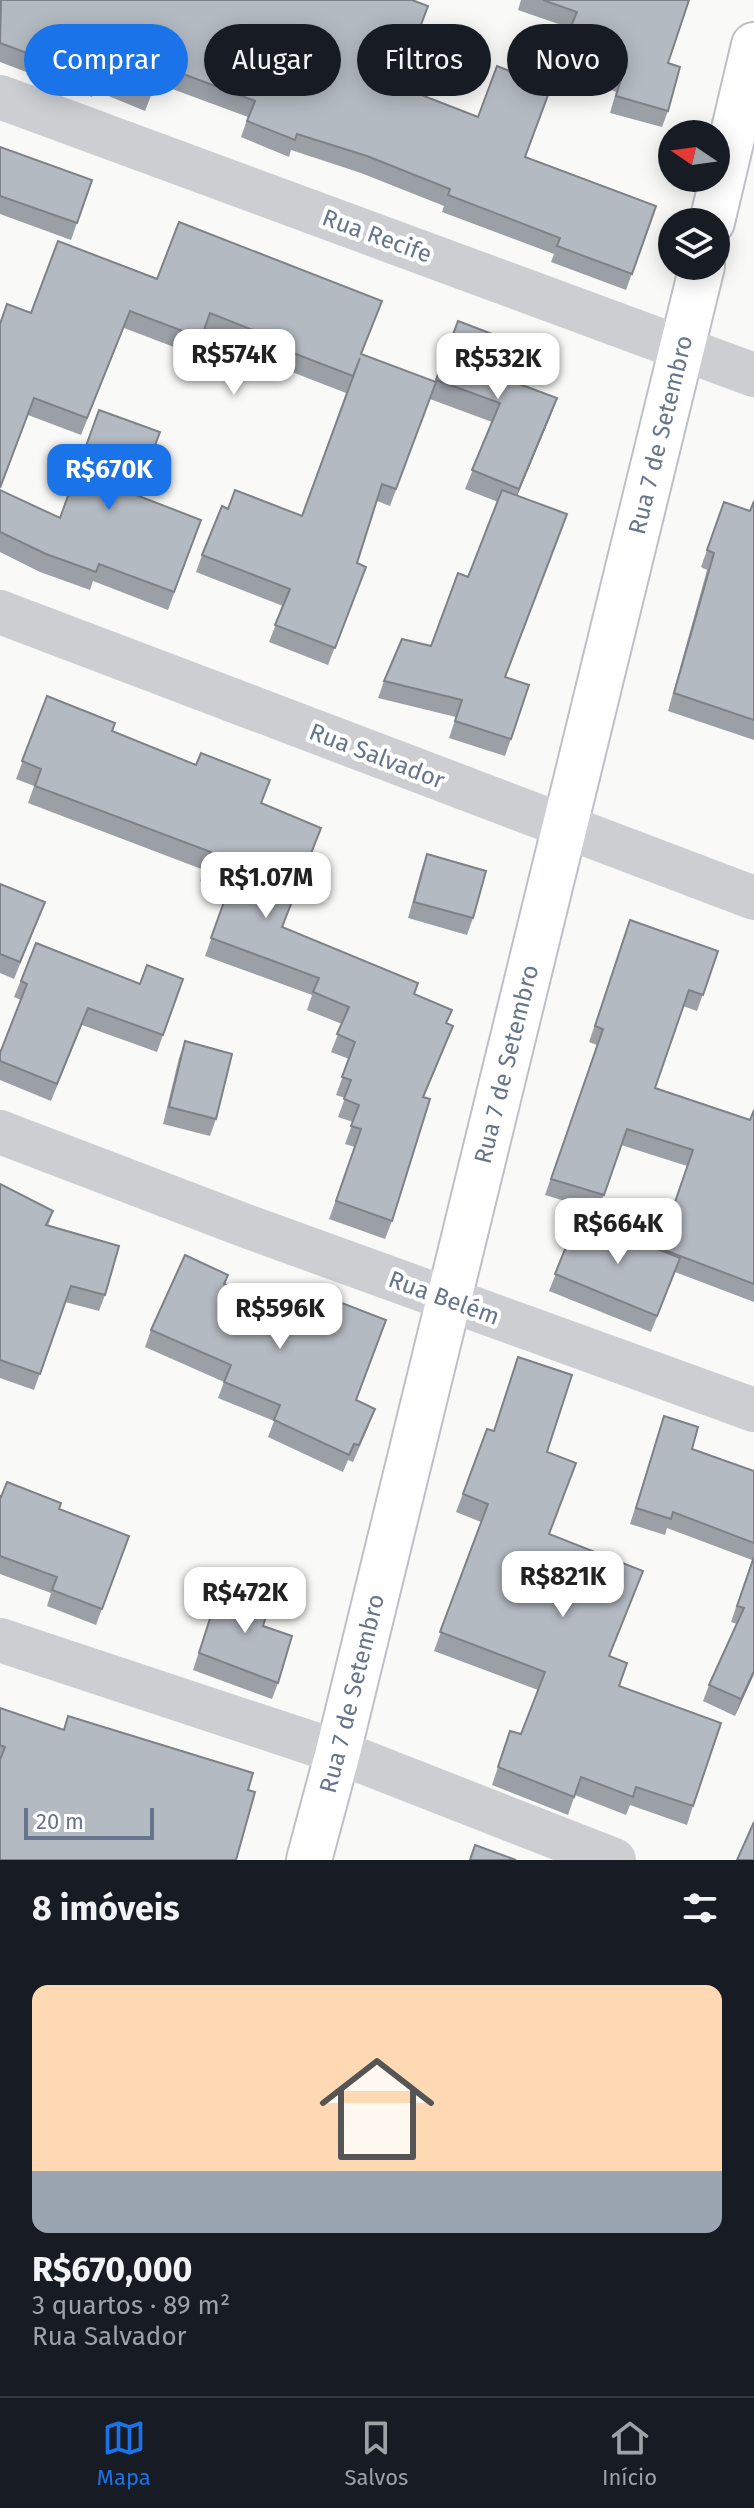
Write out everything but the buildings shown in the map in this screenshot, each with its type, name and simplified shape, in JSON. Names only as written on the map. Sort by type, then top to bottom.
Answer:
[{"type":"street","points":[[715,208],[754,45]]},
{"type":"street","name":"Rua Recife","points":[[0,97],[754,375]]},
{"type":"street","name":"Rua 7 de Setembro","points":[[309,1860],[566,828],[699,280]]},
{"type":"street","name":"Rua Salvador","points":[[0,612],[754,898]]},
{"type":"street","name":"Rua Belém","points":[[0,1132],[754,1410]]},
{"type":"street","points":[[0,1640],[338,1752],[614,1860]]}]
